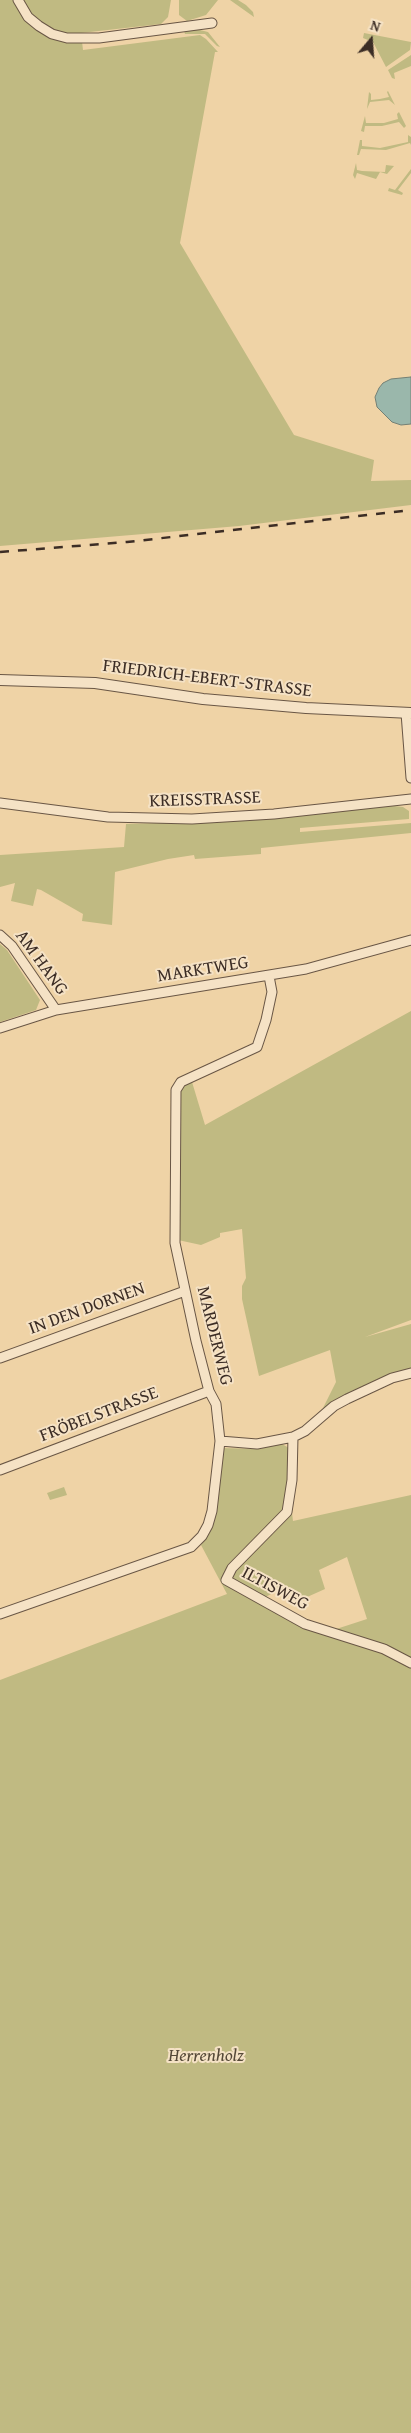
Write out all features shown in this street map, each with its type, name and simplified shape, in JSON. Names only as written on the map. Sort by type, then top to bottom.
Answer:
[{"type":"street","points":[[18,0],[28,17],[39,26],[52,34],[67,38],[99,38],[212,23]]},
{"type":"street","name":"FRIEDRICH-EBERT-STRASSE","points":[[0,680],[95,683],[203,699],[408,713]]},
{"type":"street","points":[[408,713],[411,778]]},
{"type":"street","name":"KREISSTRASSE","points":[[0,803],[108,817],[192,819],[274,814],[411,799]]},
{"type":"street","name":"AM HANG","points":[[0,935],[12,946],[56,1010]]},
{"type":"street","name":"MARKTWEG","points":[[0,1028],[56,1010],[306,969],[411,940]]},
{"type":"street","name":"MARDERWEG","points":[[0,1614],[191,1547],[202,1536],[212,1511],[220,1441],[216,1404],[209,1391],[175,1243],[176,1090],[181,1082],[257,1047],[266,1020],[272,992],[269,976]]},
{"type":"street","name":"IN DEN DORNEN","points":[[0,1358],[185,1291]]},
{"type":"street","points":[[220,1441],[257,1444],[293,1437],[305,1431],[334,1406],[392,1378],[411,1373]]},
{"type":"street","name":"FRÖBELSTRASSE","points":[[0,1470],[209,1391]]},
{"type":"street","name":"ILTISWEG","points":[[293,1437],[292,1480],[287,1512],[232,1568],[226,1580],[305,1624],[384,1649],[411,1663]]},
{"type":"green space","points":[[0,0],[171,0],[168,17],[161,24],[81,33],[83,50],[200,35],[218,52],[215,52],[180,243],[294,435],[374,460],[371,481],[411,480],[411,505],[239,526],[0,546]]},
{"type":"green space","points":[[179,0],[218,0],[206,15],[187,21],[179,15]]},
{"type":"green space","points":[[230,0],[238,0],[246,5],[253,12],[254,17]]},
{"type":"green space","points":[[196,29],[208,32],[220,47],[205,34],[185,34],[184,31]]},
{"type":"green space","points":[[364,33],[411,42],[410,50],[386,67],[373,42],[363,38]]},
{"type":"green space","points":[[411,55],[411,66],[394,73],[395,79],[392,78],[388,70]]},
{"type":"green space","points":[[388,91],[395,105],[389,100],[370,102],[367,109],[369,92],[371,100],[389,97]]},
{"type":"green space","points":[[399,112],[406,126],[404,128],[399,122],[382,126],[365,126],[364,132],[361,131],[365,116],[366,123],[384,123],[398,119],[397,114]]},
{"type":"green space","points":[[408,135],[411,137],[411,145],[410,143],[386,150],[361,149],[359,155],[357,155],[360,140],[362,140],[362,146],[380,148],[408,142]]},
{"type":"green space","points":[[356,163],[357,170],[362,171],[385,172],[386,165],[394,166],[387,174],[380,172],[376,179],[357,173],[355,179],[353,175]]},
{"type":"green space","points":[[411,169],[411,173],[398,190],[403,193],[402,195],[388,191],[389,188],[395,190]]},
{"type":"green space","points":[[386,805],[403,807],[409,811],[409,819],[300,828],[300,832],[411,823],[411,833],[261,848],[261,854],[195,859],[194,855],[168,859],[115,872],[112,925],[82,921],[83,914],[41,890],[37,889],[33,906],[11,901],[15,883],[0,887],[0,855],[124,847],[126,824],[195,822]]},
{"type":"green space","points":[[0,944],[7,950],[40,1000],[36,1010],[0,1022]]},
{"type":"green space","points":[[411,1011],[411,1320],[365,1337],[411,1324],[411,1371],[319,1416],[336,1382],[330,1350],[259,1376],[242,1299],[242,1286],[246,1278],[242,1229],[220,1233],[220,1237],[201,1245],[178,1240],[179,1093],[182,1086],[192,1082],[205,1125]]},
{"type":"green space","name":"Herrenholz","points":[[282,1444],[289,1448],[288,1480],[293,1521],[411,1495],[411,2433],[0,2433],[0,1680],[227,1594],[201,1545],[210,1528],[222,1448],[258,1449]],"holes":[[[347,1557],[367,1619],[324,1633],[258,1601],[286,1586],[296,1602],[325,1589],[319,1570]]]},
{"type":"green space","points":[[64,1487],[67,1495],[50,1500],[47,1493]]},
{"type":"shaded area","points":[[411,377],[411,424],[401,425],[392,422],[377,407],[375,397],[383,383],[391,379]]},
{"type":"railway","points":[[0,552],[127,542],[411,510]]}]
